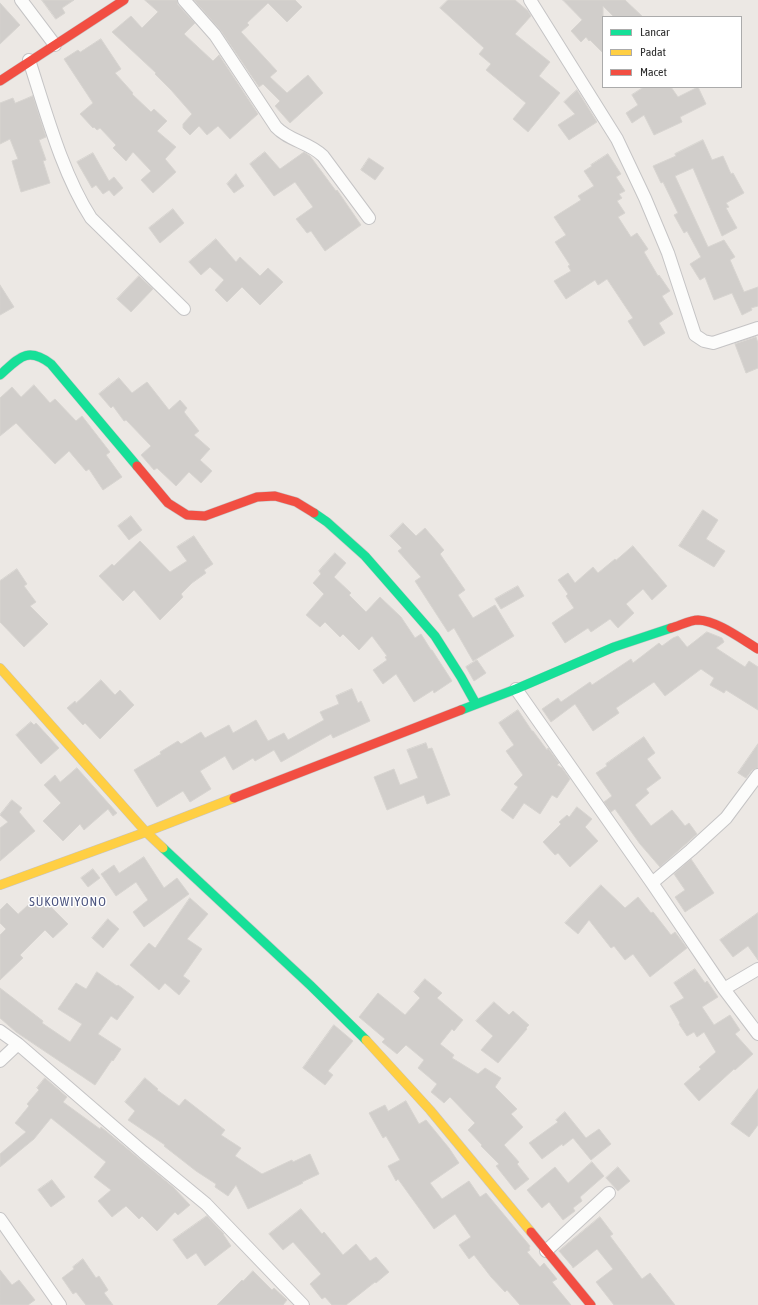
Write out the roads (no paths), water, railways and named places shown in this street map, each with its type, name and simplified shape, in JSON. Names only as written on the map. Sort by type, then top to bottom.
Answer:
[{"type":"street","points":[[21,0],[55,45]]},
{"type":"street","points":[[0,81],[124,0]]},
{"type":"street","points":[[184,0],[215,35],[281,133],[317,150],[369,218]]},
{"type":"street","points":[[530,0],[617,139],[645,198],[668,253],[695,335],[704,341],[714,343],[758,328]]},
{"type":"street","points":[[30,60],[65,166],[81,203],[91,218],[184,309]]},
{"type":"street","points":[[0,375],[29,353],[42,356],[76,392],[168,504],[186,515],[205,516],[257,497],[275,496],[296,502],[327,522],[365,556],[435,636],[476,704]]},
{"type":"street","points":[[0,885],[146,832],[516,689],[614,647],[697,620],[706,620],[715,624],[758,649]]},
{"type":"street","points":[[0,668],[146,832],[310,985],[374,1048],[430,1110],[591,1305]]},
{"type":"street","points":[[516,689],[652,883],[724,989],[758,1034]]},
{"type":"street","points":[[652,883],[726,818],[758,775]]},
{"type":"street","points":[[724,989],[758,969]]},
{"type":"street","points":[[0,1030],[206,1204],[303,1305]]},
{"type":"street","points":[[0,1061],[18,1044]]},
{"type":"street","points":[[546,1251],[609,1193]]},
{"type":"street","points":[[0,1219],[60,1305]]},
{"type":"district","name":"SUKOWIYONO","points":[[68,902]]}]
